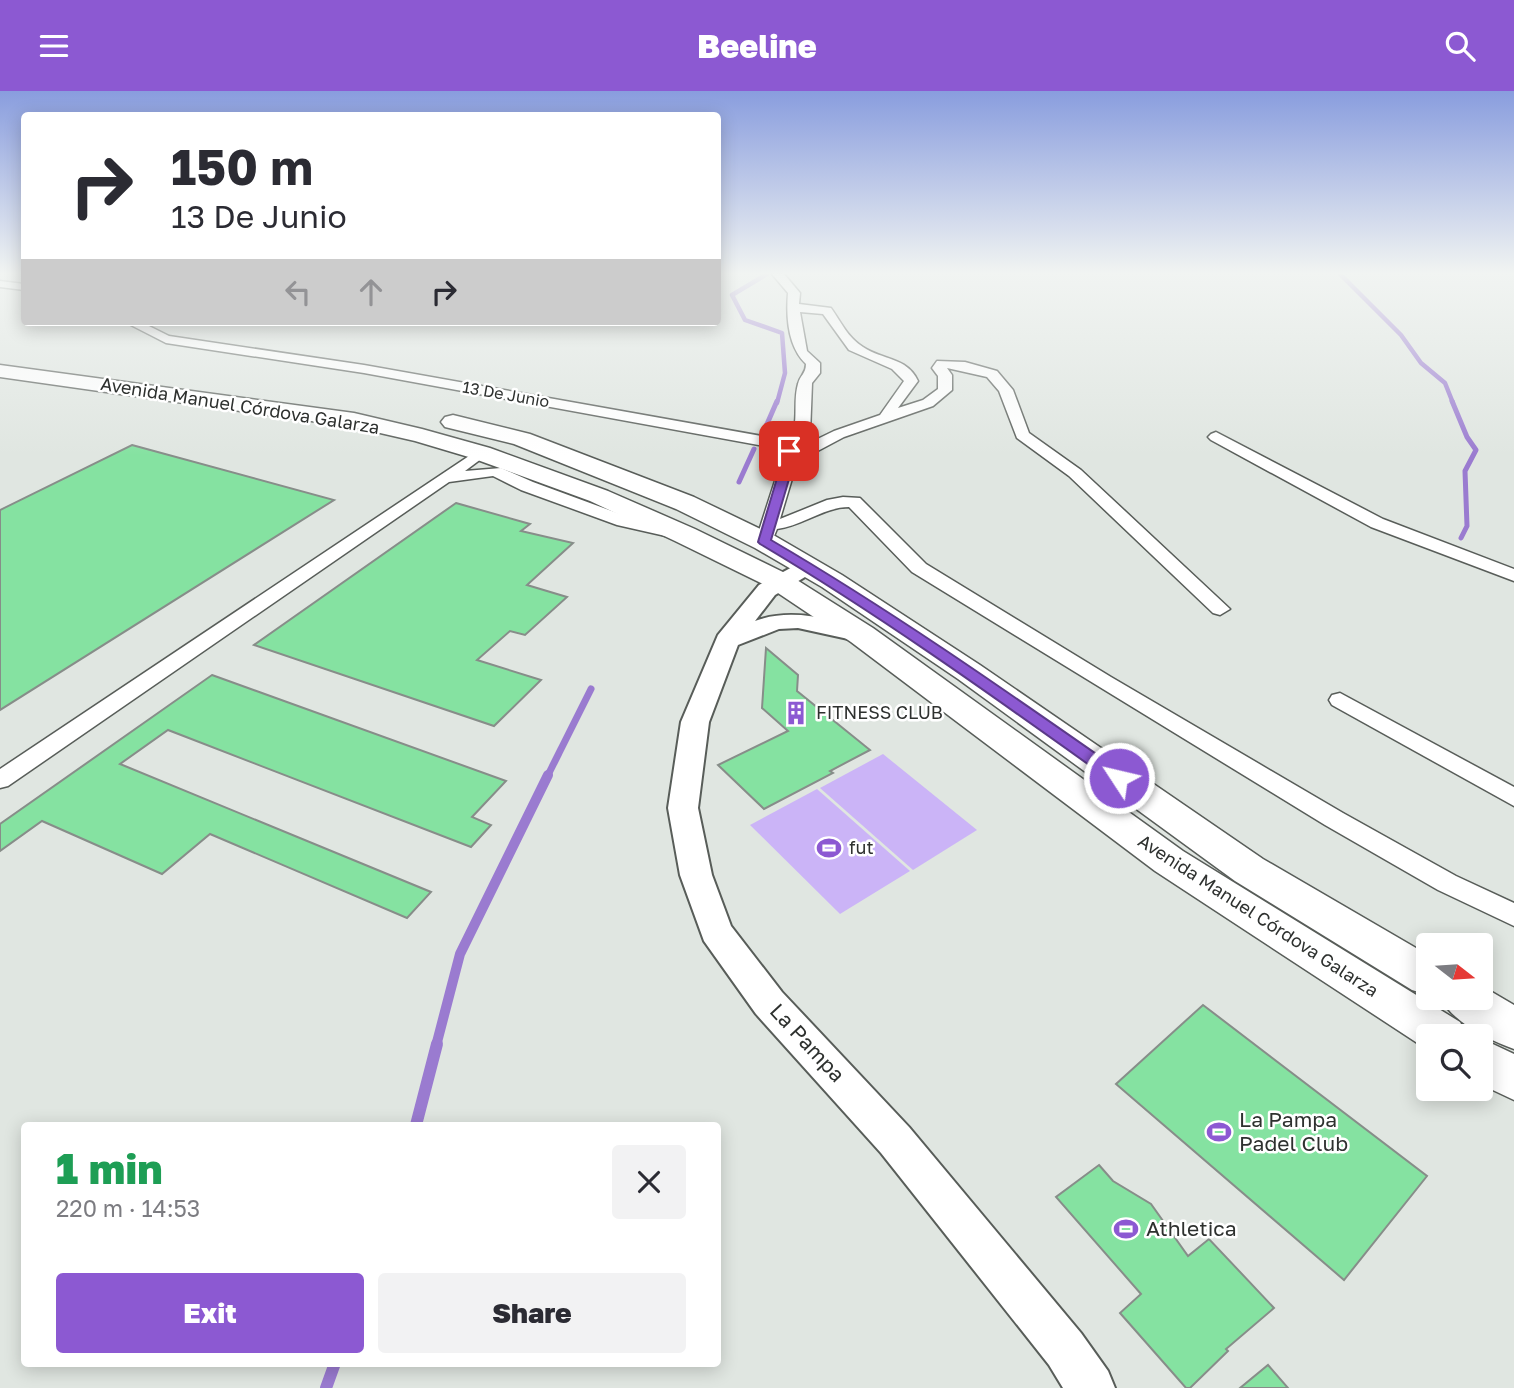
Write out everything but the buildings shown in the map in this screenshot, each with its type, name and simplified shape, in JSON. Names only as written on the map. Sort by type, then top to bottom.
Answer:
[{"type":"main road","points":[[0,351],[61,359]]},
{"type":"main road","name":"Avenida Manuel Córdova Galarza","points":[[0,371],[354,420],[599,496],[685,535],[793,574],[1016,705],[1250,870],[1416,970]]},
{"type":"main road","name":"Avenida Manuel Córdova Galarza","points":[[308,392],[384,405]]},
{"type":"main road","name":"Avenida Manuel Córdova Galarza","points":[[422,414],[522,439],[767,533],[793,574],[862,635],[1169,861],[1425,1024]]},
{"type":"main road","points":[[983,725],[1016,705]]},
{"type":"main road","points":[[1484,1010],[1514,1028]]},
{"type":"main road","points":[[1493,1067],[1514,1079]]},
{"type":"street","name":"13 De Junio","points":[[157,335],[166,339],[580,407],[773,443],[790,455]]},
{"type":"street","points":[[767,533],[790,455],[802,434],[805,382],[813,373],[813,363],[801,352],[798,335]]},
{"type":"street","points":[[842,335],[848,343],[879,361],[902,367],[909,375],[911,381],[891,405],[886,419]]},
{"type":"street","points":[[790,455],[839,434],[928,403],[945,390],[945,375],[939,368],[942,364],[965,366],[992,374],[1006,390],[1022,435],[1075,473],[1220,610]]},
{"type":"street","points":[[1216,437],[1377,523],[1514,575]]},
{"type":"street","points":[[443,481],[470,474],[484,461]]},
{"type":"street","points":[[0,780],[443,481],[484,461]]},
{"type":"street","points":[[767,533],[838,502],[854,502],[919,568],[1103,682],[1334,819],[1447,883],[1514,915]]},
{"type":"street","name":"La Pampa","points":[[793,574],[767,590],[727,640],[695,722],[683,808],[696,875],[716,932],[769,1003],[895,1140],[1065,1349],[1091,1388]]},
{"type":"street","points":[[727,640],[776,622],[798,621],[862,635]]},
{"type":"street","points":[[1340,700],[1514,798]]},
{"type":"shaded area","name":"fut","points":[[883,754],[977,830],[913,870],[820,788]]},
{"type":"shaded area","name":"fut","points":[[817,789],[910,871],[840,914],[750,825]]},
{"type":"waterway","points":[[777,403],[785,373],[782,335]]},
{"type":"waterway","points":[[1401,335],[1421,363],[1445,383],[1453,403]]},
{"type":"waterway","points":[[764,431],[777,401]]},
{"type":"waterway","points":[[1452,401],[1467,437],[1476,450],[1465,471],[1467,526],[1461,538]]},
{"type":"waterway","points":[[739,482],[754,449]]},
{"type":"waterway","points":[[548,775],[591,689]]},
{"type":"waterway","points":[[436,1046],[460,954],[548,775]]},
{"type":"waterway","points":[[417,1122],[437,1044]]},
{"type":"waterway","points":[[326,1388],[334,1367]]},
{"type":"place","name":"FITNESS CLUB","points":[[796,713]]},
{"type":"place","name":"fut","points":[[829,848]]},
{"type":"place","name":"La Pampa Padel Club","points":[[1219,1132]]},
{"type":"place","name":"Athletica","points":[[1126,1229]]},
{"type":"route","points":[[789,451],[790,459],[765,542],[832,581],[969,672],[1119,778]]}]
